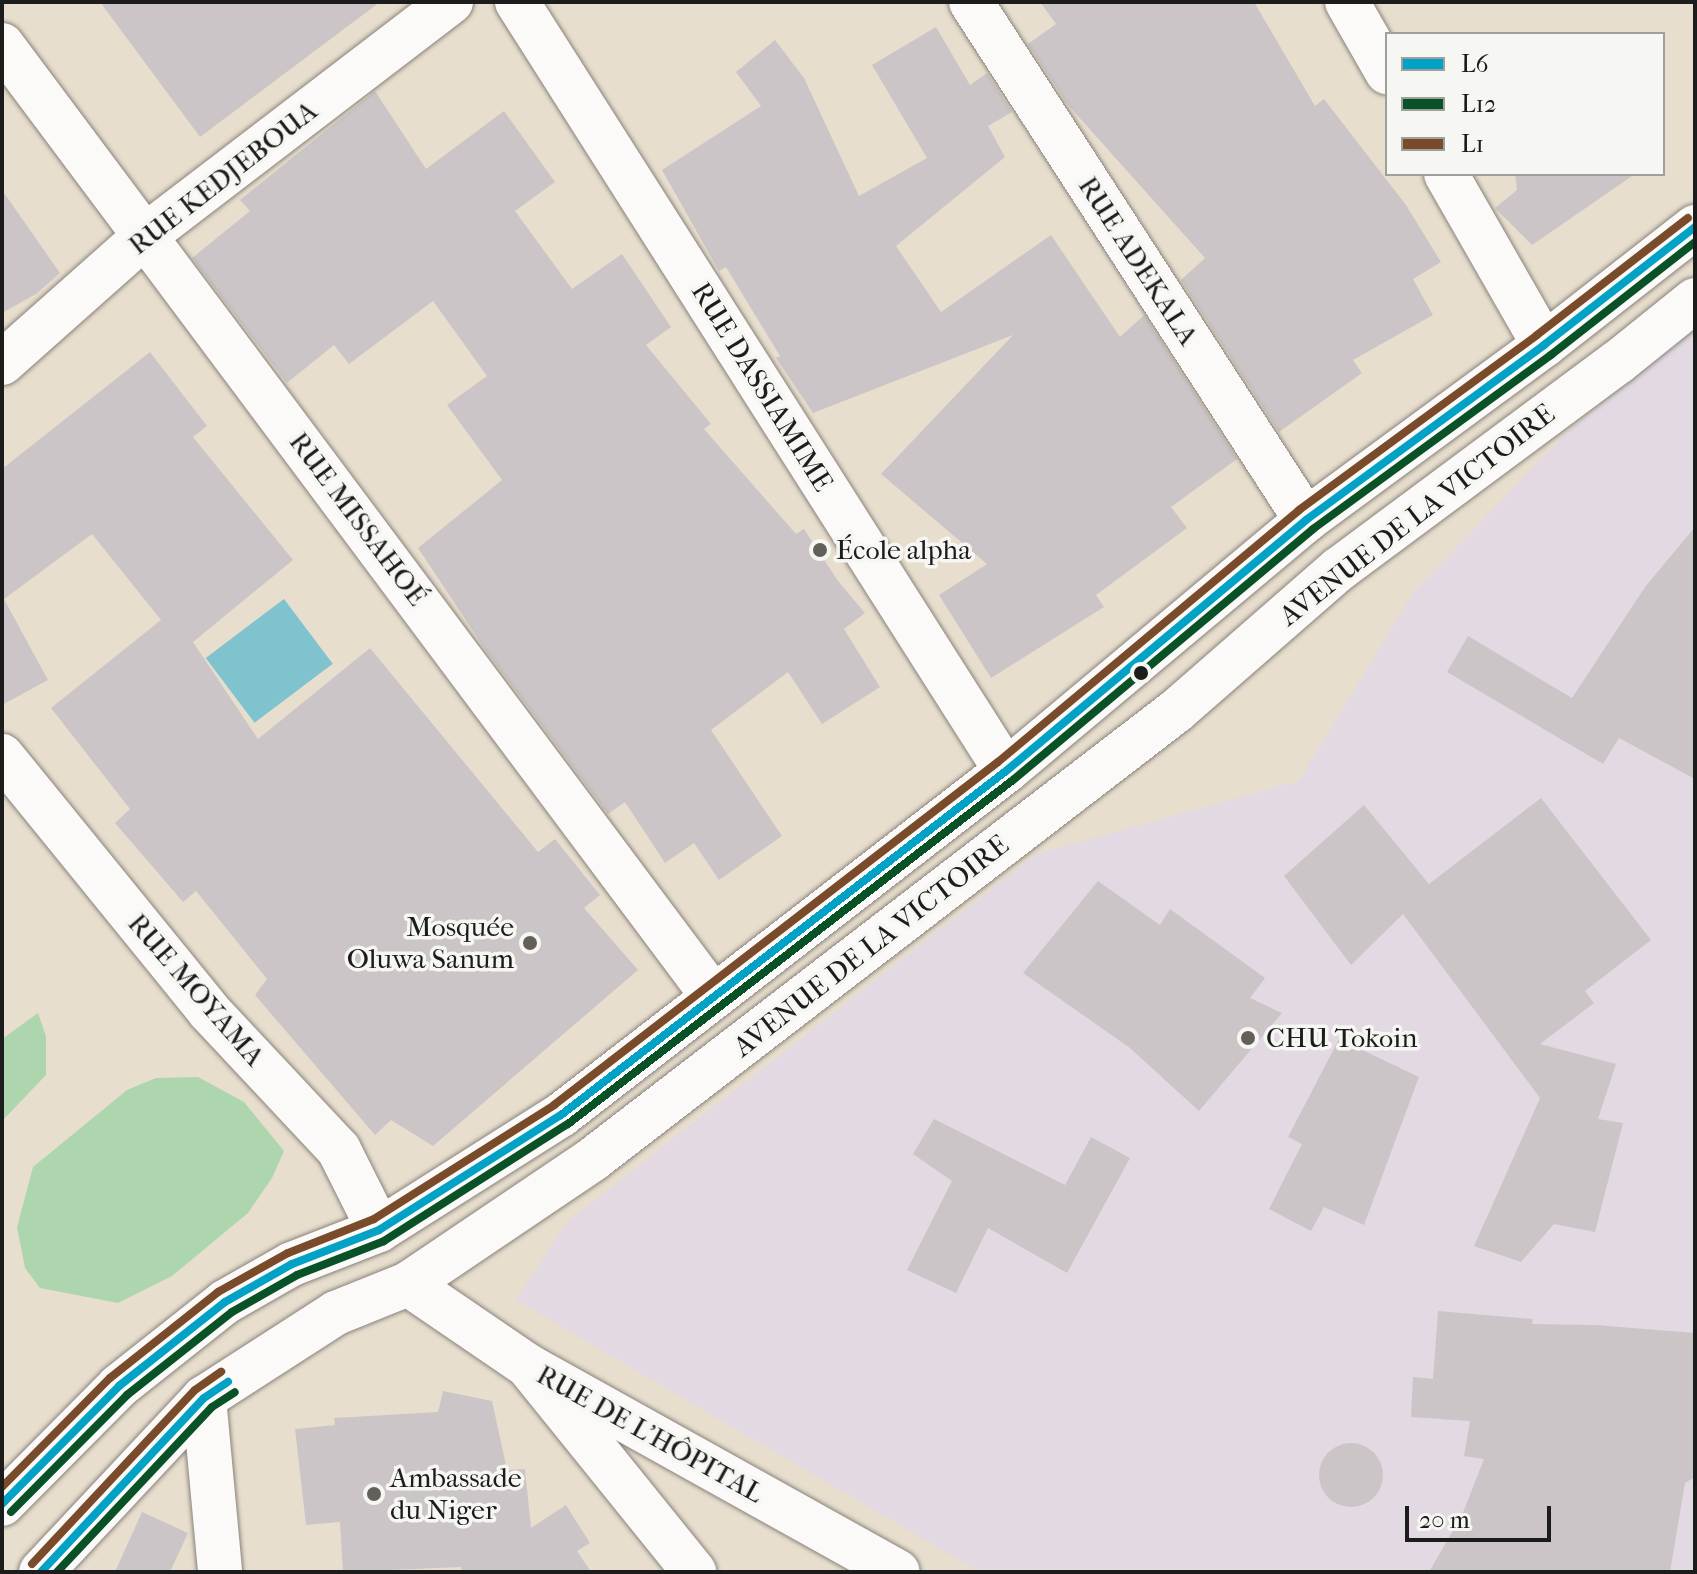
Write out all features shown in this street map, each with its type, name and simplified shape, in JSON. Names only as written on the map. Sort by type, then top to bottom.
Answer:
[{"type":"main road","name":"RUE KEDJEBOUA","points":[[2,363],[146,235],[451,2]]},
{"type":"main road","name":"RUE DASSIAMIME","points":[[517,2],[1006,771]]},
{"type":"main road","name":"RUE ADEKALA","points":[[971,2],[1339,569]]},
{"type":"main road","points":[[1347,2],[1385,68]]},
{"type":"main road","name":"RUE MISSAHOÉ","points":[[2,45],[712,995]]},
{"type":"main road","points":[[1447,176],[1544,345]]},
{"type":"main road","name":"AVENUE DE LA VICTOIRE","points":[[2,1504],[119,1386],[225,1302],[292,1264],[379,1230],[561,1115],[712,995],[1006,771],[1306,520],[1544,345],[1695,227]]},
{"type":"main road","name":"AVENUE DE LA VICTOIRE","points":[[41,1572],[204,1398],[336,1313],[408,1284],[593,1159],[1176,711],[1339,569],[1618,362],[1695,300]]},
{"type":"main road","name":"RUE MOYAMA","points":[[2,756],[209,1011],[339,1150],[408,1284]]},
{"type":"main road","name":"RUE DE L'HÔPITAL","points":[[408,1284],[528,1366],[898,1572]]},
{"type":"main road","points":[[528,1366],[694,1572]]},
{"type":"main road","points":[[204,1398],[220,1572]]},
{"type":"shaded area","name":"CHU Tokoin","points":[[1695,329],[1695,1572],[980,1572],[516,1300],[567,1222],[1036,854],[1299,781],[1412,594],[1569,430]]},
{"type":"green space","points":[[38,1013],[46,1036],[46,1075],[2,1121],[2,1039]]},
{"type":"green space","points":[[198,1077],[244,1102],[284,1151],[272,1178],[248,1213],[172,1276],[118,1303],[40,1288],[25,1268],[17,1227],[33,1167],[127,1090],[156,1078]]},
{"type":"water","points":[[284,599],[333,664],[254,723],[206,658]]},
{"type":"building","points":[[100,2],[380,2],[200,137]]},
{"type":"building","points":[[1040,2],[1254,2],[1315,106],[1324,99],[1406,205],[1441,262],[1413,279],[1433,315],[1353,360],[1362,373],[1279,432],[1181,280],[1205,258],[1068,105],[1028,44],[1056,24]]},
{"type":"building","points":[[936,27],[970,85],[987,73],[1012,112],[988,126],[1005,157],[896,246],[941,312],[1051,235],[1120,337],[1144,315],[1237,459],[1171,507],[1187,528],[1096,595],[1104,607],[991,678],[939,595],[987,564],[881,474],[1013,335],[813,413],[776,358],[780,356],[726,267],[719,271],[662,170],[761,106],[736,72],[775,40],[804,78],[859,196],[927,158],[872,65]]},
{"type":"building","points":[[375,91],[426,169],[504,111],[555,182],[515,211],[572,289],[622,254],[671,327],[646,345],[711,424],[704,429],[796,534],[804,529],[838,581],[865,613],[844,629],[880,687],[822,724],[788,672],[711,730],[782,836],[719,880],[694,843],[665,863],[625,802],[608,814],[487,652],[418,548],[502,480],[447,405],[487,376],[433,301],[349,364],[334,345],[287,383],[192,258],[250,211],[240,200]]},
{"type":"building","points":[[1515,176],[1632,176],[1532,245],[1495,208],[1517,190]]},
{"type":"building","points":[[2,190],[60,273],[36,294],[2,313]]},
{"type":"building","points":[[150,352],[207,426],[193,437],[293,560],[193,642],[258,739],[370,648],[538,852],[555,839],[600,895],[584,908],[638,970],[433,1146],[391,1120],[375,1135],[255,995],[267,979],[196,891],[183,902],[115,823],[130,809],[51,708],[161,620],[92,534],[4,599],[48,680],[2,705],[2,469]]},
{"type":"building","points":[[1695,527],[1695,779],[1619,738],[1603,764],[1447,672],[1468,636],[1572,698],[1645,587]]},
{"type":"building","points":[[1541,798],[1651,940],[1585,991],[1594,1003],[1540,1044],[1616,1064],[1598,1119],[1623,1123],[1595,1232],[1554,1224],[1521,1262],[1474,1246],[1540,1098],[1403,914],[1351,965],[1284,876],[1364,805],[1429,884]]},
{"type":"building","points":[[1098,881],[1160,925],[1170,909],[1265,978],[1250,998],[1282,1013],[1199,1111],[1130,1048],[1023,973]]},
{"type":"building","points":[[1339,1039],[1419,1077],[1364,1225],[1324,1207],[1311,1231],[1269,1209],[1302,1144],[1288,1137]]},
{"type":"building","points":[[934,1119],[1065,1185],[1091,1137],[1130,1158],[1067,1273],[988,1228],[956,1293],[907,1270],[952,1181],[913,1154]]},
{"type":"building","points":[[1438,1311],[1533,1319],[1532,1324],[1595,1325],[1695,1333],[1695,1477],[1685,1483],[1670,1572],[1429,1572],[1462,1515],[1484,1459],[1464,1456],[1470,1421],[1411,1417],[1413,1377],[1433,1379]]},
{"type":"building","points":[[443,1391],[492,1401],[507,1470],[525,1469],[531,1528],[566,1505],[590,1543],[577,1551],[591,1572],[462,1572],[461,1567],[343,1572],[340,1522],[306,1525],[295,1429],[335,1425],[334,1418],[438,1412]]},
{"type":"building","points":[[1351,1443],[1374,1452],[1383,1475],[1374,1498],[1351,1507],[1328,1498],[1319,1475],[1328,1452]]},
{"type":"building","points":[[142,1512],[188,1533],[170,1572],[115,1572]]},
{"type":"transit line","name":"L1","points":[[2,1487],[110,1378],[218,1292],[288,1253],[374,1219],[554,1105],[998,762],[1299,510],[1537,335],[1688,218]]},
{"type":"transit line","name":"L6","points":[[2,1504],[119,1386],[225,1302],[292,1264],[379,1230],[561,1115],[1006,771],[1306,520],[1544,345],[1695,227]]},
{"type":"transit line","name":"L12","points":[[11,1512],[127,1395],[232,1312],[297,1275],[384,1241],[568,1124],[1013,780],[1313,529],[1551,355],[1695,242]]},
{"type":"transit line","name":"L1","points":[[32,1564],[195,1390],[221,1372]]},
{"type":"transit line","name":"L6","points":[[41,1572],[204,1398],[228,1382]]},
{"type":"transit line","name":"L12","points":[[57,1572],[212,1407],[235,1392]]},
{"type":"place","name":"École alpha","points":[[820,550]]},
{"type":"place","name":"Mosquée Oluwa Sanum","points":[[530,943]]},
{"type":"place","name":"CHU Tokoin","points":[[1248,1038]]},
{"type":"place","name":"Ambassade du Niger","points":[[374,1494]]}]
